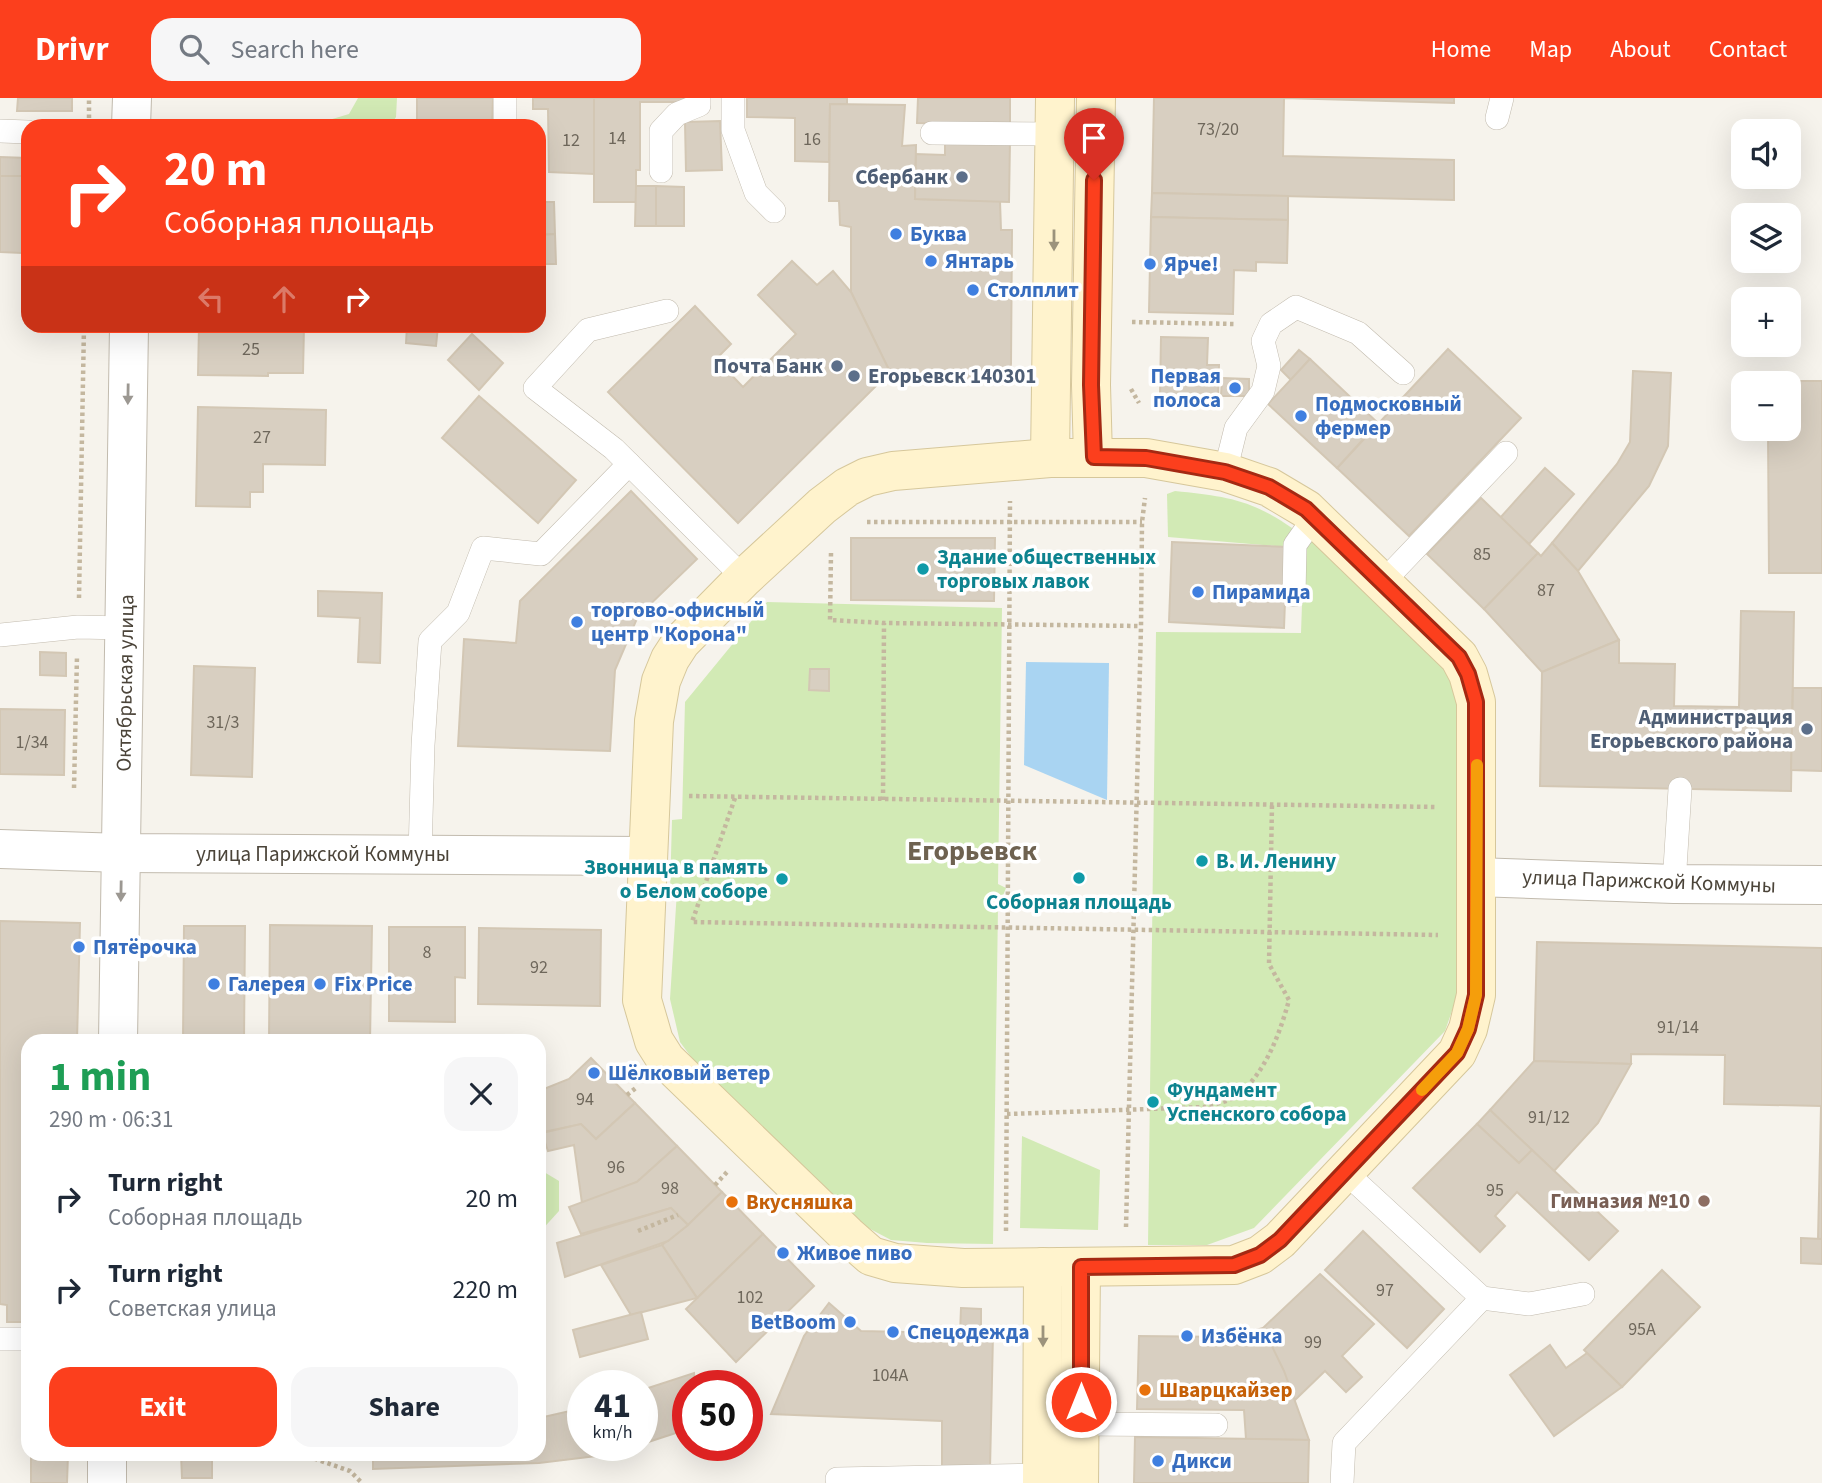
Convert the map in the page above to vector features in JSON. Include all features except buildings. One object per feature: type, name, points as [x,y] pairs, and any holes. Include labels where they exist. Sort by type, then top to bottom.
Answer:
[{"type":"main road","points":[[1094,457],[1091,385],[1096,98]]},
{"type":"main road","points":[[1050,458],[1055,116]]},
{"type":"main road","points":[[1094,457],[1146,458],[1225,472],[1269,487],[1306,509],[1459,657],[1468,674],[1476,702],[1478,936],[1476,995],[1468,1029],[1457,1053],[1280,1240],[1260,1255],[1234,1265],[963,1268],[895,1263],[871,1256],[847,1236],[666,1060],[654,1041],[642,1000],[646,856],[654,721],[661,681],[681,642],[744,578],[822,506],[847,487],[867,477],[893,471],[1094,457]]},
{"type":"main road","points":[[1079,1483],[1081,1267]]},
{"type":"main road","points":[[1042,1479],[1043,1268]]},
{"type":"street","points":[[131,119],[132,98]]},
{"type":"street","name":"Октябрьская улица","points":[[118,1034],[129,333]]},
{"type":"street","name":"улица Парижской Коммуны","points":[[0,849],[122,853],[646,856]]},
{"type":"street","name":"улица Парижской Коммуны","points":[[1476,877],[1674,884],[1822,885]]},
{"type":"street","points":[[107,1461],[107,1483]]},
{"type":"lane","points":[[505,98],[505,119]]},
{"type":"lane","points":[[661,171],[660,131],[677,114],[699,105],[699,98]]},
{"type":"lane","points":[[733,98],[733,130],[756,193],[774,211]]},
{"type":"lane","points":[[932,133],[1055,116]]},
{"type":"lane","points":[[0,131],[21,132]]},
{"type":"lane","points":[[1225,472],[1236,428],[1263,391],[1269,366],[1264,341],[1271,324],[1296,307],[1358,333],[1403,373]]},
{"type":"lane","points":[[667,311],[589,330],[535,388],[614,449],[744,578]]},
{"type":"lane","points":[[1382,583],[1506,453]]},
{"type":"lane","points":[[420,855],[423,745],[430,642],[458,613],[483,548],[541,554],[629,464]]},
{"type":"lane","points":[[1294,595],[1295,545],[1314,518]]},
{"type":"lane","points":[[0,635],[78,627],[125,628]]},
{"type":"lane","points":[[1674,884],[1680,789]]},
{"type":"lane","points":[[1345,1172],[1482,1298],[1529,1304],[1583,1294]]},
{"type":"lane","points":[[1342,1483],[1344,1443],[1482,1298]]},
{"type":"lane","points":[[0,1339],[21,1339]]},
{"type":"lane","points":[[1081,1424],[1216,1425]]},
{"type":"lane","points":[[837,1479],[1042,1479]]},
{"type":"path","points":[[89,98],[89,119]]},
{"type":"path","points":[[1132,322],[1271,324]]},
{"type":"path","points":[[74,788],[84,333]]},
{"type":"path","points":[[1130,388],[1139,403]]},
{"type":"path","points":[[1006,1232],[1010,490]]},
{"type":"path","points":[[1126,1232],[1142,626],[1142,522],[1145,494]]},
{"type":"path","points":[[860,522],[1142,522]]},
{"type":"path","points":[[831,552],[830,621],[1142,626]]},
{"type":"path","points":[[883,800],[884,623]]},
{"type":"path","points":[[684,796],[1477,807]]},
{"type":"path","points":[[735,798],[692,922],[1478,936]]},
{"type":"path","points":[[1007,1114],[1205,1107],[1235,1097],[1259,1071],[1280,1035],[1289,1000],[1269,964],[1272,804]]},
{"type":"path","points":[[627,1095],[642,1084]]},
{"type":"path","points":[[715,1185],[727,1172]]},
{"type":"path","points":[[638,1231],[678,1215]]},
{"type":"path","points":[[321,1461],[350,1471],[362,1483]]},
{"type":"green space","points":[[358,98],[397,98],[395,119],[332,119],[349,114]]},
{"type":"green space","points":[[1175,491],[1236,500],[1277,518],[1292,528],[1287,547],[1168,537],[1167,494]]},
{"type":"green space","points":[[1312,539],[1448,670],[1461,703],[1461,985],[1445,1031],[1254,1228],[1207,1245],[1148,1245],[1156,632],[1301,633],[1304,547]]},
{"type":"green space","points":[[767,602],[1002,608],[998,884],[1006,888],[998,908],[993,1244],[891,1240],[857,1222],[697,1065],[680,1042],[670,999],[677,891],[670,891],[672,820],[682,819],[685,702]]},
{"type":"green space","points":[[1022,1136],[1100,1170],[1098,1230],[1020,1228]]},
{"type":"green space","points":[[546,1173],[559,1181],[559,1211],[546,1225]]},
{"type":"water","points":[[1026,662],[1109,663],[1107,800],[1024,765]]},
{"type":"slow traffic","points":[[1422,1090],[1457,1053],[1468,1029],[1476,995],[1477,765]]},
{"type":"place","name":"Сбербанк","points":[[962,177]]},
{"type":"place","name":"Буква","points":[[896,234]]},
{"type":"place","name":"Янтарь","points":[[931,261]]},
{"type":"place","name":"Ярче!","points":[[1150,264]]},
{"type":"place","name":"Столплит","points":[[973,290]]},
{"type":"place","name":"Почта Банк","points":[[837,366]]},
{"type":"place","name":"Егорьевск 140301","points":[[854,376]]},
{"type":"place","name":"Первая полоса","points":[[1235,388]]},
{"type":"place","name":"Подмосковный фермер","points":[[1301,416]]},
{"type":"place","name":"Здание общественных торговых лавок","points":[[923,569]]},
{"type":"place","name":"Пирамида","points":[[1198,592]]},
{"type":"place","name":"торгово-офисный центр \"Корона\"","points":[[577,622]]},
{"type":"place","name":"Администрация Егорьевского района","points":[[1807,729]]},
{"type":"place","name":"В. И. Ленину","points":[[1202,861]]},
{"type":"place","name":"Соборная площадь","points":[[1079,878]]},
{"type":"place","name":"Звонница в память о Белом соборе","points":[[782,879]]},
{"type":"place","name":"Пятёрочка","points":[[79,947]]},
{"type":"place","name":"Галерея","points":[[214,984]]},
{"type":"place","name":"Fix Price","points":[[320,984]]},
{"type":"place","name":"Шёлковый ветер","points":[[594,1073]]},
{"type":"place","name":"Фундамент Успенского собора","points":[[1153,1102]]},
{"type":"place","name":"Гимназия №10","points":[[1704,1201]]},
{"type":"place","name":"Вкусняшка","points":[[732,1202]]},
{"type":"place","name":"Живое пиво","points":[[783,1253]]},
{"type":"place","name":"BetBoom","points":[[850,1322]]},
{"type":"place","name":"Спецодежда","points":[[893,1332]]},
{"type":"place","name":"Избёнка","points":[[1187,1336]]},
{"type":"place","name":"Шварцкайзер","points":[[1145,1390]]},
{"type":"place","name":"Дикси","points":[[1158,1461]]},
{"type":"district","name":"Егорьевск","points":[[972,850]]},
{"type":"route","points":[[1081,1402],[1081,1267],[1234,1265],[1260,1255],[1280,1240],[1457,1053],[1468,1029],[1476,995],[1478,936],[1476,702],[1468,674],[1459,657],[1306,509],[1269,487],[1225,472],[1146,458],[1094,457],[1091,385],[1094,180]]}]
